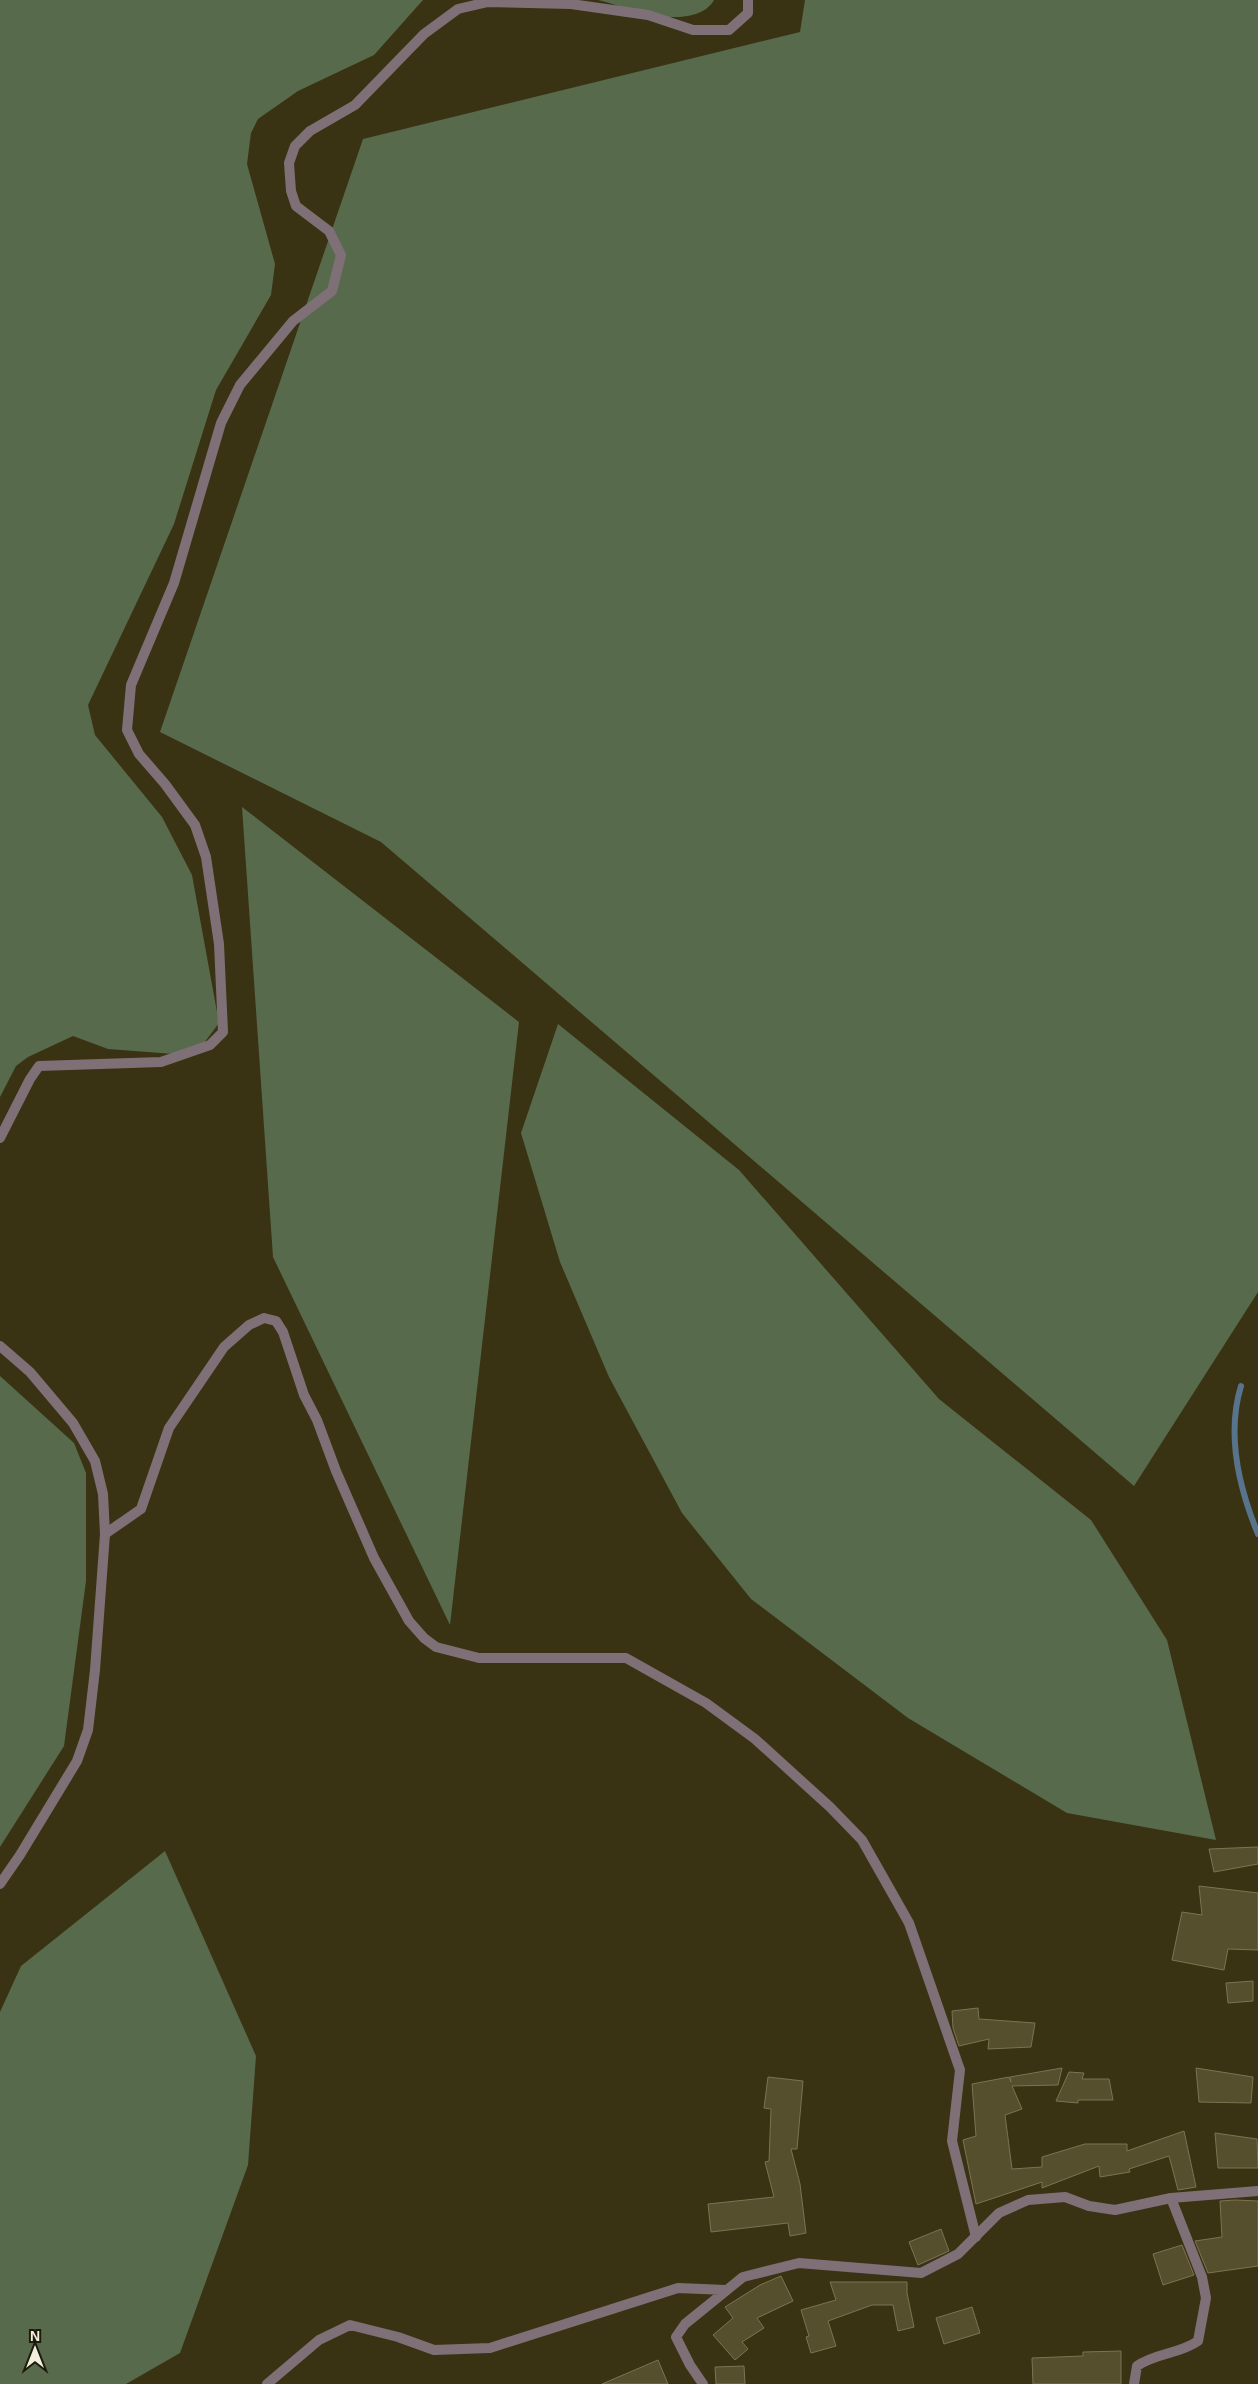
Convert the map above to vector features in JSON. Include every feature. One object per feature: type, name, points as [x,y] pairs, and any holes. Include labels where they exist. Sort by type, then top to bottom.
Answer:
[{"type":"street","points":[[0,1138],[30,1079],[39,1066],[161,1062],[210,1045],[223,1032],[220,944],[206,857],[195,825],[165,784],[139,754],[127,730],[131,685],[174,583],[221,423],[240,385],[293,321],[332,291],[342,256],[328,231],[296,206],[291,191],[289,163],[295,146],[310,131],[355,105],[424,34],[458,9],[488,2],[571,4],[648,15],[693,30],[729,30],[748,13],[748,0]]},
{"type":"street","points":[[105,1534],[141,1510],[169,1428],[224,1347],[249,1325],[264,1318],[276,1321],[283,1332],[304,1395],[317,1420],[374,1558],[409,1620],[424,1638],[436,1647],[479,1658],[626,1658],[706,1703],[755,1739],[830,1807],[862,1840],[909,1923],[960,2070],[952,2142],[976,2236]]},
{"type":"street","points":[[0,1346],[30,1372],[73,1423],[96,1461],[103,1494],[105,1534],[96,1670],[88,1730],[77,1761],[20,1856],[0,1884]]},
{"type":"street","points":[[704,2384],[690,2365],[676,2337],[685,2324],[743,2277],[799,2263],[921,2273],[958,2254],[999,2212],[1028,2200],[1065,2197],[1089,2206],[1115,2210],[1171,2198],[1258,2191]]},
{"type":"street","points":[[1134,2384],[1137,2366],[1144,2361],[1188,2348],[1198,2341],[1206,2298],[1202,2277],[1171,2198]]},
{"type":"street","points":[[267,2384],[319,2340],[350,2325],[398,2337],[434,2350],[490,2348],[678,2288],[726,2290]]},
{"type":"green space","points":[[0,0],[423,0],[374,55],[298,91],[258,119],[251,133],[247,164],[275,264],[271,295],[216,390],[174,524],[88,705],[95,735],[162,817],[192,875],[219,1023],[201,1047],[187,1055],[108,1049],[73,1036],[28,1057],[16,1066],[0,1097]]},
{"type":"green space","points":[[598,0],[714,0],[709,7],[701,12],[674,17],[641,14]]},
{"type":"green space","points":[[805,0],[1258,0],[1258,1292],[1134,1486],[381,842],[160,732],[363,139],[800,32]]},
{"type":"green space","points":[[242,807],[519,1022],[450,1625],[273,1257]]},
{"type":"green space","points":[[558,1024],[739,1170],[939,1399],[1091,1520],[1167,1640],[1216,1840],[1067,1813],[908,1718],[751,1599],[682,1513],[609,1377],[560,1262],[521,1133]]},
{"type":"green space","points":[[0,1376],[74,1443],[86,1473],[86,1581],[64,1746],[0,1847]]},
{"type":"green space","points":[[165,1851],[256,2056],[248,2165],[180,2353],[126,2384],[0,2384],[0,2012],[21,1966]]},
{"type":"building","points":[[1258,1847],[1258,1864],[1214,1872],[1209,1849]]},
{"type":"building","points":[[1199,1886],[1258,1893],[1258,1950],[1228,1949],[1224,1970],[1172,1960],[1182,1912],[1202,1915]]},
{"type":"building","points":[[1253,1981],[1253,2001],[1228,2003],[1226,1983]]},
{"type":"building","points":[[978,2008],[979,2019],[1035,2023],[1031,2047],[988,2049],[989,2039],[959,2046],[953,2028],[952,2011]]},
{"type":"building","points":[[1062,2068],[1058,2085],[1012,2086],[1022,2109],[1005,2115],[1012,2169],[1042,2167],[1042,2157],[1085,2144],[1127,2144],[1127,2151],[1184,2131],[1196,2187],[1178,2190],[1169,2156],[1129,2169],[1130,2172],[1100,2177],[1099,2166],[1042,2188],[1042,2182],[976,2204],[963,2140],[976,2136],[972,2084],[1009,2077],[1011,2082],[1010,2077]]},
{"type":"building","points":[[1196,2068],[1253,2077],[1251,2103],[1199,2102]]},
{"type":"building","points":[[1069,2072],[1084,2073],[1082,2079],[1109,2079],[1113,2100],[1078,2100],[1078,2103],[1056,2101]]},
{"type":"building","points":[[768,2077],[803,2081],[797,2149],[791,2149],[800,2184],[806,2233],[790,2236],[788,2223],[711,2232],[708,2204],[774,2197],[765,2162],[769,2161],[771,2109],[764,2108]]},
{"type":"building","points":[[1215,2133],[1257,2139],[1258,2168],[1218,2168]]},
{"type":"building","points":[[1220,2201],[1258,2201],[1258,2266],[1208,2273],[1195,2241],[1222,2237]]},
{"type":"building","points":[[941,2229],[949,2251],[918,2265],[909,2242]]},
{"type":"building","points":[[1182,2245],[1194,2275],[1163,2285],[1153,2254]]},
{"type":"building","points":[[781,2276],[793,2301],[757,2318],[764,2328],[742,2342],[748,2349],[735,2360],[713,2335],[733,2318],[725,2307],[760,2285]]},
{"type":"building","points":[[830,2282],[907,2282],[907,2293],[914,2327],[898,2331],[893,2305],[872,2305],[828,2321],[836,2346],[811,2353],[806,2337],[809,2336],[801,2310],[836,2300]]},
{"type":"building","points":[[972,2307],[980,2333],[944,2344],[936,2318]]},
{"type":"building","points":[[1121,2351],[1121,2384],[1033,2384],[1032,2358],[1083,2356],[1083,2352]]},
{"type":"building","points":[[658,2360],[668,2384],[602,2384]]},
{"type":"building","points":[[744,2366],[745,2384],[716,2384],[715,2367]]},
{"type":"waterway","points":[[1241,1386],[1235,1423],[1237,1461],[1245,1498],[1258,1534]]}]
